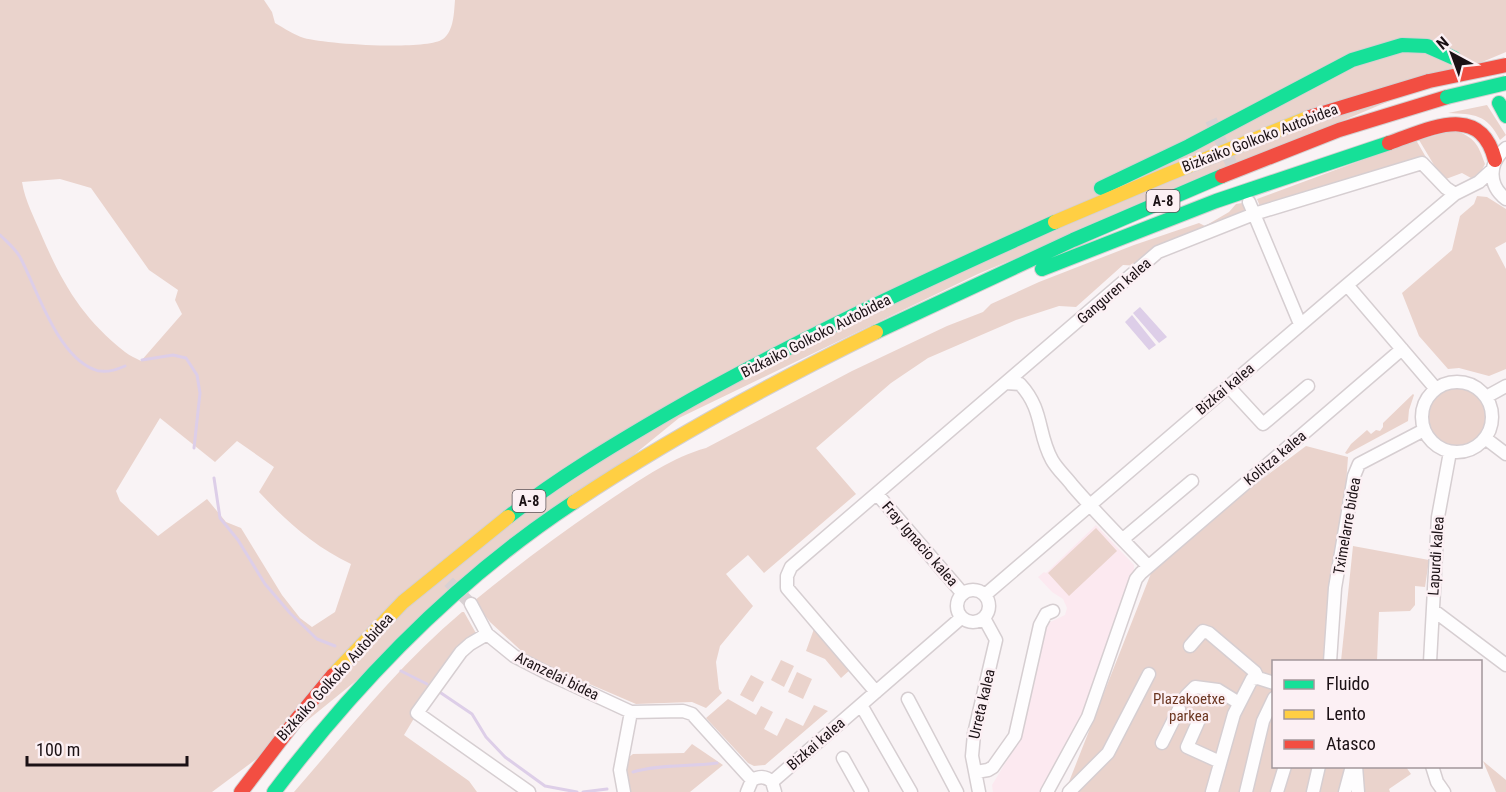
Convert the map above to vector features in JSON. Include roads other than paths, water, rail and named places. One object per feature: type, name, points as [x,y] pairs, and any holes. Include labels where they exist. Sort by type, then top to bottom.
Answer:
[{"type":"highway","points":[[888,299],[984,244],[1189,146],[1352,60],[1402,45],[1426,46],[1454,58]]},
{"type":"highway","name":"Bizkaiko Golkoko Autobidea","points":[[241,792],[278,740],[345,661],[399,606],[498,523],[572,470],[660,417],[729,379],[888,299],[1055,222],[1187,166],[1326,111],[1430,81],[1506,65]]},
{"type":"highway","name":"Bizkaiko Golkoko Autobidea","points":[[274,792],[299,758],[367,678],[419,627],[516,544],[587,493],[662,447],[730,408],[887,327],[1059,246],[1197,186],[1351,126],[1447,97],[1506,83]]},
{"type":"highway","points":[[1499,103],[1506,116]]},
{"type":"highway","points":[[887,327],[967,302],[1055,263],[1216,201],[1451,123],[1465,124],[1484,134],[1490,143],[1494,165]]},
{"type":"street","name":"Bizkai kalea","points":[[985,595],[1455,194],[1486,177],[1506,148]]},
{"type":"street","name":"Ganguren kalea","points":[[876,692],[788,588],[787,576],[791,567],[1158,252],[1251,208],[1422,163],[1455,194]]},
{"type":"street","points":[[1494,165],[1494,185],[1506,199]]},
{"type":"street","name":"Bizkai kalea","points":[[1468,188],[1485,186],[1497,190]]},
{"type":"street","points":[[1251,208],[1300,324]]},
{"type":"street","points":[[1347,285],[1436,389]]},
{"type":"street","name":"Kolitza kalea","points":[[1047,792],[1088,717],[1136,579],[1148,566],[1402,349]]},
{"type":"street","points":[[1457,382],[1478,389],[1486,397],[1491,407],[1490,431],[1473,449],[1462,453],[1450,452],[1438,448],[1429,440],[1421,419],[1428,397],[1436,389],[1457,382]]},
{"type":"street","points":[[1006,383],[1020,384],[1030,395],[1052,461],[1148,566]]},
{"type":"street","points":[[1228,386],[1263,424],[1308,386]]},
{"type":"street","points":[[1486,397],[1506,386]]},
{"type":"street","name":"Tximelarre bidea","points":[[1330,660],[1335,588],[1354,476],[1359,464],[1424,430]]},
{"type":"street","points":[[1485,438],[1506,454]]},
{"type":"street","name":"Lapurdi kalea","points":[[1430,660],[1438,517],[1450,452]]},
{"type":"street","points":[[1123,539],[1192,481]]},
{"type":"street","name":"Fray Ignacio kalea","points":[[877,494],[963,594]]},
{"type":"street","points":[[977,590],[985,595],[989,609],[984,618],[975,622],[961,618],[957,608],[959,598],[963,594],[977,590]]},
{"type":"street","name":"Aranzelai bidea","points":[[471,604],[487,634],[514,656],[550,675],[631,712],[683,711],[692,714],[749,786]]},
{"type":"street","points":[[1433,610],[1506,665]]},
{"type":"street","points":[[976,772],[988,770],[993,766],[1015,735],[1042,619],[1053,611]]},
{"type":"street","name":"Bizkai kalea","points":[[749,786],[765,777],[774,787],[861,705],[961,618]]},
{"type":"street","name":"Urreta kalea","points":[[976,790],[976,772],[972,756],[974,734],[996,640],[984,618]]},
{"type":"street","points":[[1190,646],[1203,631],[1209,633],[1255,672],[1258,678]]},
{"type":"street","points":[[487,634],[461,652],[417,713],[529,792]]},
{"type":"street","points":[[1069,792],[1108,753],[1149,674]]},
{"type":"street","points":[[1212,792],[1234,714],[1252,679],[1272,682]]},
{"type":"street","points":[[1186,696],[1195,687],[1218,690],[1239,703]]},
{"type":"street","points":[[908,699],[957,792]]},
{"type":"street","points":[[1246,792],[1263,721],[1272,702]]},
{"type":"street","points":[[861,705],[911,792]]},
{"type":"street","points":[[1162,743],[1179,709]]},
{"type":"street","points":[[624,792],[620,770],[631,712]]},
{"type":"street","points":[[1199,720],[1187,747],[1220,762]]},
{"type":"street","name":"Bizkai kalea","points":[[843,758],[862,792]]},
{"type":"street","points":[[1277,792],[1284,768]]},
{"type":"street","points":[[1313,792],[1319,768]]},
{"type":"street","points":[[1346,792],[1353,768]]},
{"type":"street","points":[[1354,768],[1358,792]]},
{"type":"street","points":[[1433,768],[1437,782],[1444,792]]},
{"type":"waterway","points":[[0,235],[19,256],[50,321],[69,350],[93,369],[109,371],[125,366]]},
{"type":"waterway","points":[[142,360],[173,355],[186,358],[197,375],[200,393],[194,448]]},
{"type":"waterway","points":[[214,478],[220,518],[238,540],[265,584],[317,639],[335,646]]},
{"type":"waterway","points":[[401,671],[427,684]]},
{"type":"waterway","points":[[441,693],[472,714],[486,737],[505,757],[545,786],[577,792]]},
{"type":"waterway","points":[[633,772],[717,763]]},
{"type":"waterway","points":[[583,792],[607,789]]},
{"type":"tunnel","points":[[1211,120],[1237,176]]},
{"type":"tunnel","points":[[436,569],[471,604]]},
{"type":"park label","name":"Plazakoetxe parkea","points":[[1189,708]]}]
